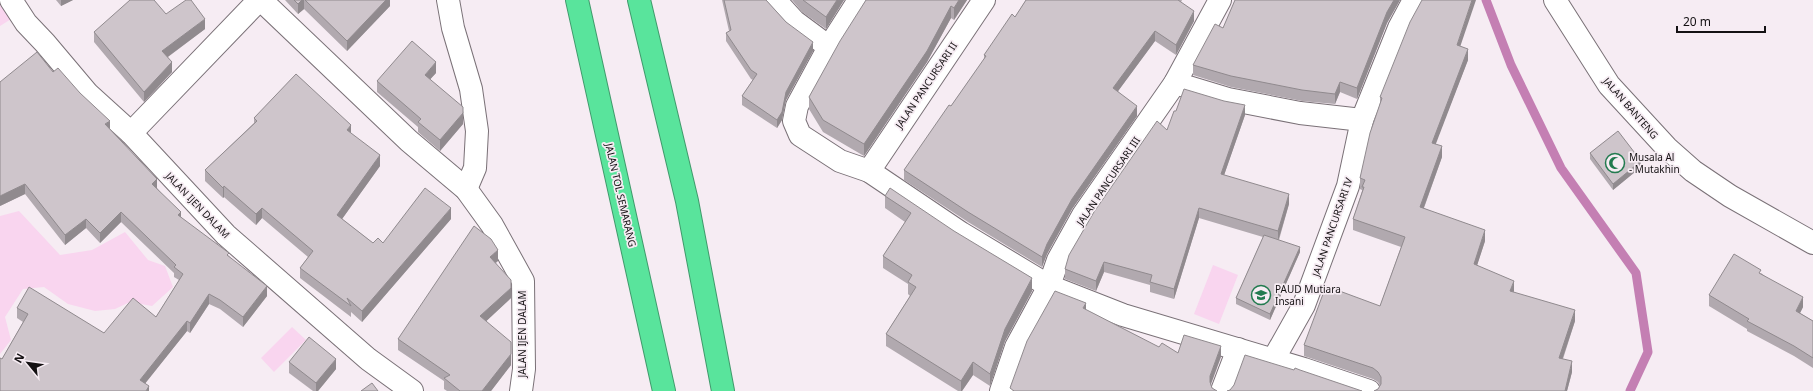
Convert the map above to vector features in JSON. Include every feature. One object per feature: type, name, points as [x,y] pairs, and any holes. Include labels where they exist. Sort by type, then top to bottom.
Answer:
[{"type":"highway","name":"JALAN TOL SEMARANG","points":[[577,0],[664,391]]},
{"type":"highway","points":[[639,0],[687,201],[723,391]]},
{"type":"street","points":[[11,0],[26,23],[88,94],[131,133]]},
{"type":"street","name":"JALAN IJEN DALAM","points":[[412,391],[368,359],[226,235],[131,133],[260,0],[409,141],[466,189],[492,225],[523,282],[524,368],[521,391]]},
{"type":"street","points":[[448,0],[453,28],[471,88],[477,131],[475,168],[466,189]]},
{"type":"street","points":[[775,0],[794,21],[829,47]]},
{"type":"street","points":[[859,0],[829,47],[797,106],[794,121],[800,135],[840,161],[869,171],[962,233],[1049,286],[1123,315],[1238,349],[1369,391]]},
{"type":"street","name":"JALAN PANCURSARI II","points":[[869,171],[984,0]]},
{"type":"street","name":"JALAN PANCURSARI III","points":[[1001,391],[1016,347],[1049,286],[1058,260],[1083,215],[1175,83],[1220,0]]},
{"type":"street","name":"JALAN PANCURSARI IV","points":[[1273,360],[1304,305],[1348,186],[1362,120],[1399,28],[1414,0]]},
{"type":"street","name":"JALAN BANTENG","points":[[1555,0],[1609,85],[1667,148],[1693,171],[1730,196],[1813,244]]},
{"type":"street","points":[[1175,83],[1228,99],[1293,112],[1362,120]]},
{"type":"street","points":[[1222,391],[1238,349]]},
{"type":"shaded area","points":[[0,0],[6,0],[16,16],[0,26]]},
{"type":"shaded area","points":[[19,211],[60,255],[92,250],[125,232],[148,260],[165,266],[173,287],[152,306],[130,302],[115,309],[95,311],[68,304],[44,287],[23,289],[5,317],[11,340],[0,354],[0,216]]},
{"type":"shaded area","points":[[1213,265],[1238,275],[1219,324],[1194,314]]},
{"type":"shaded area","points":[[292,327],[306,340],[274,372],[261,358]]},
{"type":"building","points":[[130,0],[154,0],[166,14],[186,0],[191,0],[205,19],[162,51],[172,62],[144,92],[94,32]]},
{"type":"building","points":[[294,0],[302,0],[298,4]]},
{"type":"building","points":[[305,0],[386,0],[347,41]]},
{"type":"building","points":[[724,0],[766,0],[786,22],[813,42],[786,92],[782,112],[777,120],[742,96],[757,74],[751,70],[726,33],[731,30]]},
{"type":"building","points":[[803,0],[837,0],[826,17]]},
{"type":"building","points":[[866,0],[959,0],[954,8],[951,6],[927,51],[864,144],[823,120],[809,97],[840,41]]},
{"type":"building","points":[[1026,0],[1178,0],[1194,11],[1176,45],[1155,31],[1113,88],[1137,106],[1072,199],[1047,244],[1042,257],[968,212],[904,170],[949,105],[951,106],[986,56],[984,55],[1012,14],[1015,17]]},
{"type":"building","points":[[1235,0],[1394,0],[1387,12],[1357,88],[1340,82],[1335,94],[1302,90],[1231,76],[1193,65],[1215,24],[1223,28]]},
{"type":"building","points":[[1422,0],[1472,0],[1457,45],[1468,49],[1432,143],[1442,146],[1420,207],[1485,230],[1474,264],[1514,281],[1510,291],[1575,310],[1559,358],[1572,361],[1565,391],[1374,391],[1378,389],[1381,384],[1381,377],[1373,368],[1304,345],[1326,286],[1380,306],[1405,237],[1353,219],[1364,187],[1362,187],[1365,180],[1360,178],[1370,133],[1382,98],[1380,97],[1410,22]]},
{"type":"building","points":[[412,41],[436,62],[425,75],[463,107],[463,113],[440,140],[418,122],[421,119],[377,81]]},
{"type":"building","points":[[37,52],[53,72],[58,68],[80,93],[110,121],[105,124],[157,179],[152,184],[181,212],[178,215],[229,253],[227,255],[267,286],[243,317],[209,294],[190,323],[187,321],[140,380],[149,386],[146,391],[0,391],[0,358],[2,359],[28,314],[17,308],[29,287],[104,333],[133,298],[156,317],[183,274],[174,267],[176,265],[121,212],[100,233],[86,219],[65,235],[25,184],[0,196],[0,82]]},
{"type":"building","points":[[296,74],[351,125],[347,130],[380,155],[337,215],[373,243],[378,238],[383,243],[425,188],[451,208],[362,311],[347,298],[351,306],[300,268],[313,251],[262,208],[256,214],[224,186],[223,188],[205,170],[257,121],[254,118]]},
{"type":"building","points":[[1184,89],[1224,101],[1245,105],[1221,174],[1289,194],[1278,231],[1199,208],[1174,289],[1150,282],[1152,275],[1104,262],[1096,281],[1065,269],[1069,255],[1094,212],[1157,121],[1167,130]]},
{"type":"building","name":"Musala Al - Mutakhin","points":[[1618,131],[1641,161],[1613,184],[1590,153]]},
{"type":"building","points":[[890,188],[954,231],[1032,278],[1005,329],[990,374],[973,362],[961,381],[886,334],[916,287],[908,282],[912,275],[883,256],[911,213],[885,196]]},
{"type":"building","points":[[474,226],[491,239],[498,250],[490,257],[511,280],[511,288],[480,316],[511,342],[511,354],[482,391],[460,391],[444,378],[450,375],[398,339]]},
{"type":"building","points":[[1264,235],[1300,247],[1270,314],[1236,298]]},
{"type":"building","points":[[1734,254],[1761,270],[1759,273],[1803,297],[1796,311],[1813,321],[1813,358],[1747,321],[1749,319],[1709,295]]},
{"type":"building","points":[[1055,291],[1086,303],[1083,308],[1159,347],[1162,343],[1178,353],[1184,335],[1221,346],[1210,376],[1212,388],[1217,391],[1014,391],[1010,388],[1027,341]]},
{"type":"building","points":[[309,337],[336,359],[316,383],[289,362]]},
{"type":"building","points":[[1245,355],[1294,370],[1295,368],[1362,391],[1227,391],[1234,385]]},
{"type":"building","points":[[372,383],[378,391],[361,391]]},
{"type":"waterway","points":[[1486,0],[1511,65],[1561,168],[1636,273],[1648,352],[1630,391]]},
{"type":"place","name":"Musala Al - Mutakhin","points":[[1615,163]]},
{"type":"place","name":"PAUD Mutiara Insani","points":[[1261,295]]}]
